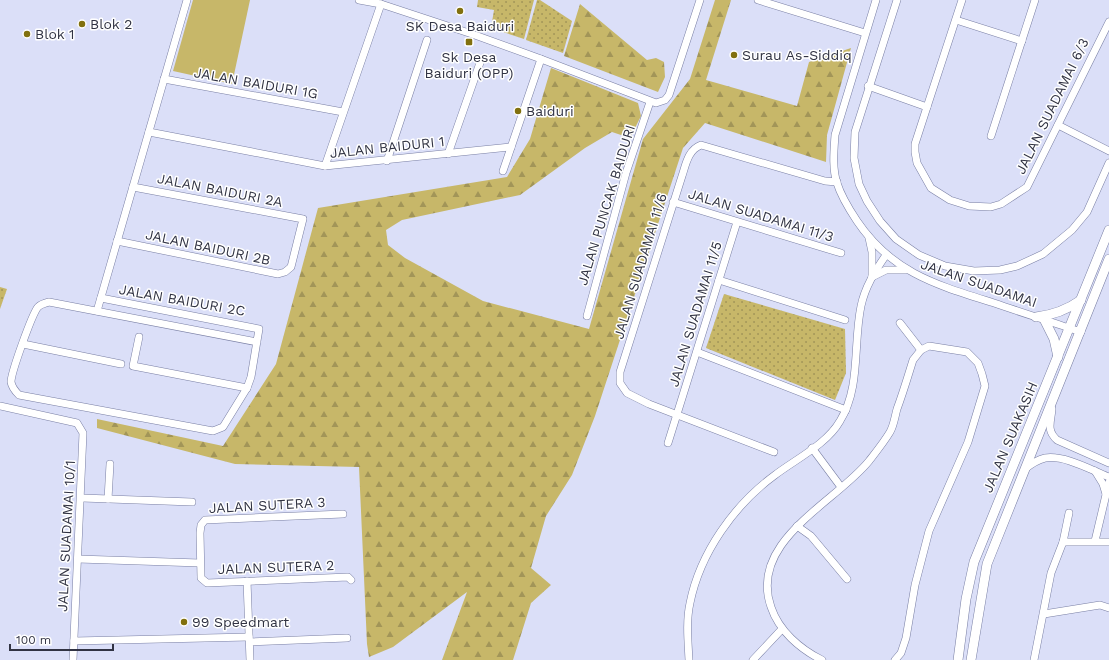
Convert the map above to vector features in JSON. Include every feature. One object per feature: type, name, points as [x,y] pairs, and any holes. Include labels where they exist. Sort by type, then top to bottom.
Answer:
[{"type":"main road","name":"JALAN SUAKASIH","points":[[958,660],[966,599],[974,562],[1082,300],[1109,230]]},
{"type":"main road","name":"JALAN SUAKASIH","points":[[971,660],[987,564],[1109,259]]},
{"type":"main road","points":[[1058,357],[1054,339],[1040,318],[1064,311],[1082,300]]},
{"type":"street","points":[[97,310],[187,0]]},
{"type":"street","points":[[360,0],[381,4],[541,59],[650,102],[660,103],[669,95],[700,0]]},
{"type":"street","points":[[758,0],[865,33]]},
{"type":"street","name":"JALAN SUADAMAI","points":[[876,0],[835,134],[834,158],[837,182],[849,208],[868,238],[886,255],[907,271],[940,285],[1081,332]]},
{"type":"street","points":[[897,0],[868,86],[855,132],[854,158],[859,184],[876,214],[896,239],[918,255],[945,266],[974,271],[1000,270],[1017,266],[1043,254],[1072,230],[1087,212],[1109,163]]},
{"type":"street","name":"JALAN SUADAMAI 6/3","points":[[962,0],[915,144],[916,163],[932,188],[950,200],[969,206],[991,207],[1001,204],[1027,187],[1109,22]]},
{"type":"street","points":[[990,136],[1035,0]]},
{"type":"street","points":[[325,166],[381,4]]},
{"type":"street","points":[[956,20],[1022,41]]},
{"type":"street","points":[[387,160],[427,40]]},
{"type":"street","points":[[503,171],[541,59]]},
{"type":"street","points":[[448,154],[481,60]]},
{"type":"street","name":"JALAN BAIDURI 1G","points":[[164,79],[343,112]]},
{"type":"street","points":[[868,86],[927,107]]},
{"type":"street","name":"JALAN PUNCAK BAIDURI","points":[[586,316],[626,173],[650,102]]},
{"type":"street","points":[[1058,125],[1109,150]]},
{"type":"street","name":"JALAN BAIDURI 1","points":[[149,132],[325,166],[511,147]]},
{"type":"street","name":"JALAN SUADAMAI 11/6","points":[[678,414],[627,393],[620,383],[620,372],[690,152],[694,147],[701,145],[825,181],[837,182]]},
{"type":"street","name":"JALAN BAIDURI 2A","points":[[133,187],[303,219]]},
{"type":"street","name":"JALAN SUADAMAI 11/3","points":[[673,202],[841,253]]},
{"type":"street","name":"JALAN BAIDURI 2B","points":[[117,241],[278,274],[285,272],[291,267],[303,219]]},
{"type":"street","name":"JALAN SUADAMAI 11/5","points":[[668,444],[737,222]]},
{"type":"street","points":[[868,238],[872,252],[872,277]]},
{"type":"street","points":[[689,660],[688,628],[690,603],[706,557],[730,519],[750,497],[773,477],[826,438],[840,422],[846,410],[852,392],[861,305],[872,277],[886,255]]},
{"type":"street","points":[[872,277],[886,270],[907,271]]},
{"type":"street","points":[[719,280],[845,320]]},
{"type":"street","name":"JALAN BAIDURI 2C","points":[[101,298],[259,329],[257,342]]},
{"type":"street","points":[[49,302],[97,310],[257,342],[251,377],[247,388],[224,427],[213,431],[19,395],[14,390],[11,382],[35,312],[40,305],[49,302]]},
{"type":"street","points":[[900,323],[921,350]]},
{"type":"street","points":[[139,337],[133,366],[247,388]]},
{"type":"street","points":[[23,344],[120,364]]},
{"type":"street","points":[[822,660],[808,653],[782,629],[773,613],[767,596],[768,575],[773,557],[797,526],[841,487],[856,477],[890,431],[913,360],[921,350],[929,346],[967,352],[978,363],[985,386],[968,442],[929,531],[915,586],[906,638],[901,653],[895,660]]},
{"type":"street","points":[[697,352],[846,410]]},
{"type":"street","points":[[1052,400],[1049,427],[1051,435],[1057,440],[1109,463]]},
{"type":"street","name":"JALAN SUADAMAI 10/1","points":[[0,406],[77,423],[83,433],[82,498],[73,660]]},
{"type":"street","points":[[678,414],[774,452]]},
{"type":"street","points":[[812,448],[841,487]]},
{"type":"street","points":[[1025,469],[1038,460],[1046,458],[1068,461],[1109,477]]},
{"type":"street","points":[[108,499],[110,464]]},
{"type":"street","points":[[1095,471],[1107,493]]},
{"type":"street","points":[[1095,541],[1109,482]]},
{"type":"street","points":[[82,498],[192,502]]},
{"type":"street","points":[[1034,660],[1051,573],[1062,542],[1069,513]]},
{"type":"street","name":"JALAN SUTERA 3","points":[[200,533],[201,525],[205,520],[343,514]]},
{"type":"street","points":[[797,526],[811,536],[847,579]]},
{"type":"street","name":"JALAN SUTERA 2","points":[[200,533],[201,578],[207,583],[348,577],[351,580]]},
{"type":"street","points":[[1062,542],[1109,542]]},
{"type":"street","points":[[78,559],[200,563]]},
{"type":"street","points":[[247,581],[252,640],[250,660]]},
{"type":"street","points":[[1044,614],[1100,605],[1109,608]]},
{"type":"street","points":[[753,660],[782,629]]},
{"type":"street","points":[[74,641],[347,638]]},
{"type":"green space","points":[[193,0],[250,0],[232,84],[173,71]]},
{"type":"green space","points":[[478,0],[534,0],[524,39],[491,28],[494,10],[477,7]]},
{"type":"green space","points":[[537,0],[540,0],[572,21],[563,53],[526,40]]},
{"type":"green space","points":[[715,0],[731,0],[706,80],[797,106],[809,62],[851,48],[827,135],[826,162],[705,123],[683,148],[595,416],[572,475],[546,516],[531,568],[551,585],[531,603],[513,660],[442,660],[467,592],[393,647],[369,657],[367,644],[359,467],[235,464],[97,428],[97,419],[223,446],[276,364],[318,208],[507,177],[530,139],[551,68],[638,103],[641,116],[630,138],[612,132],[585,148],[520,195],[402,220],[386,230],[388,245],[405,258],[483,301],[589,329],[643,139],[690,79]]},
{"type":"green space","points":[[580,4],[647,60],[656,58],[664,62],[665,77],[658,92],[564,56]]},
{"type":"green space","points":[[0,287],[7,289],[0,309]]},
{"type":"green space","points":[[724,294],[845,329],[846,373],[835,400],[706,348]]},
{"type":"place","name":"SK Desa Baiduri","points":[[460,11]]},
{"type":"place","name":"Blok 2","points":[[82,24]]},
{"type":"place","name":"Blok 1","points":[[27,34]]},
{"type":"place","name":"Sk Desa Baiduri (OPP)","points":[[469,42]]},
{"type":"place","name":"Surau As-Siddiq","points":[[734,55]]},
{"type":"place","name":"Baiduri","points":[[518,111]]},
{"type":"place","name":"99 Speedmart","points":[[184,622]]}]
